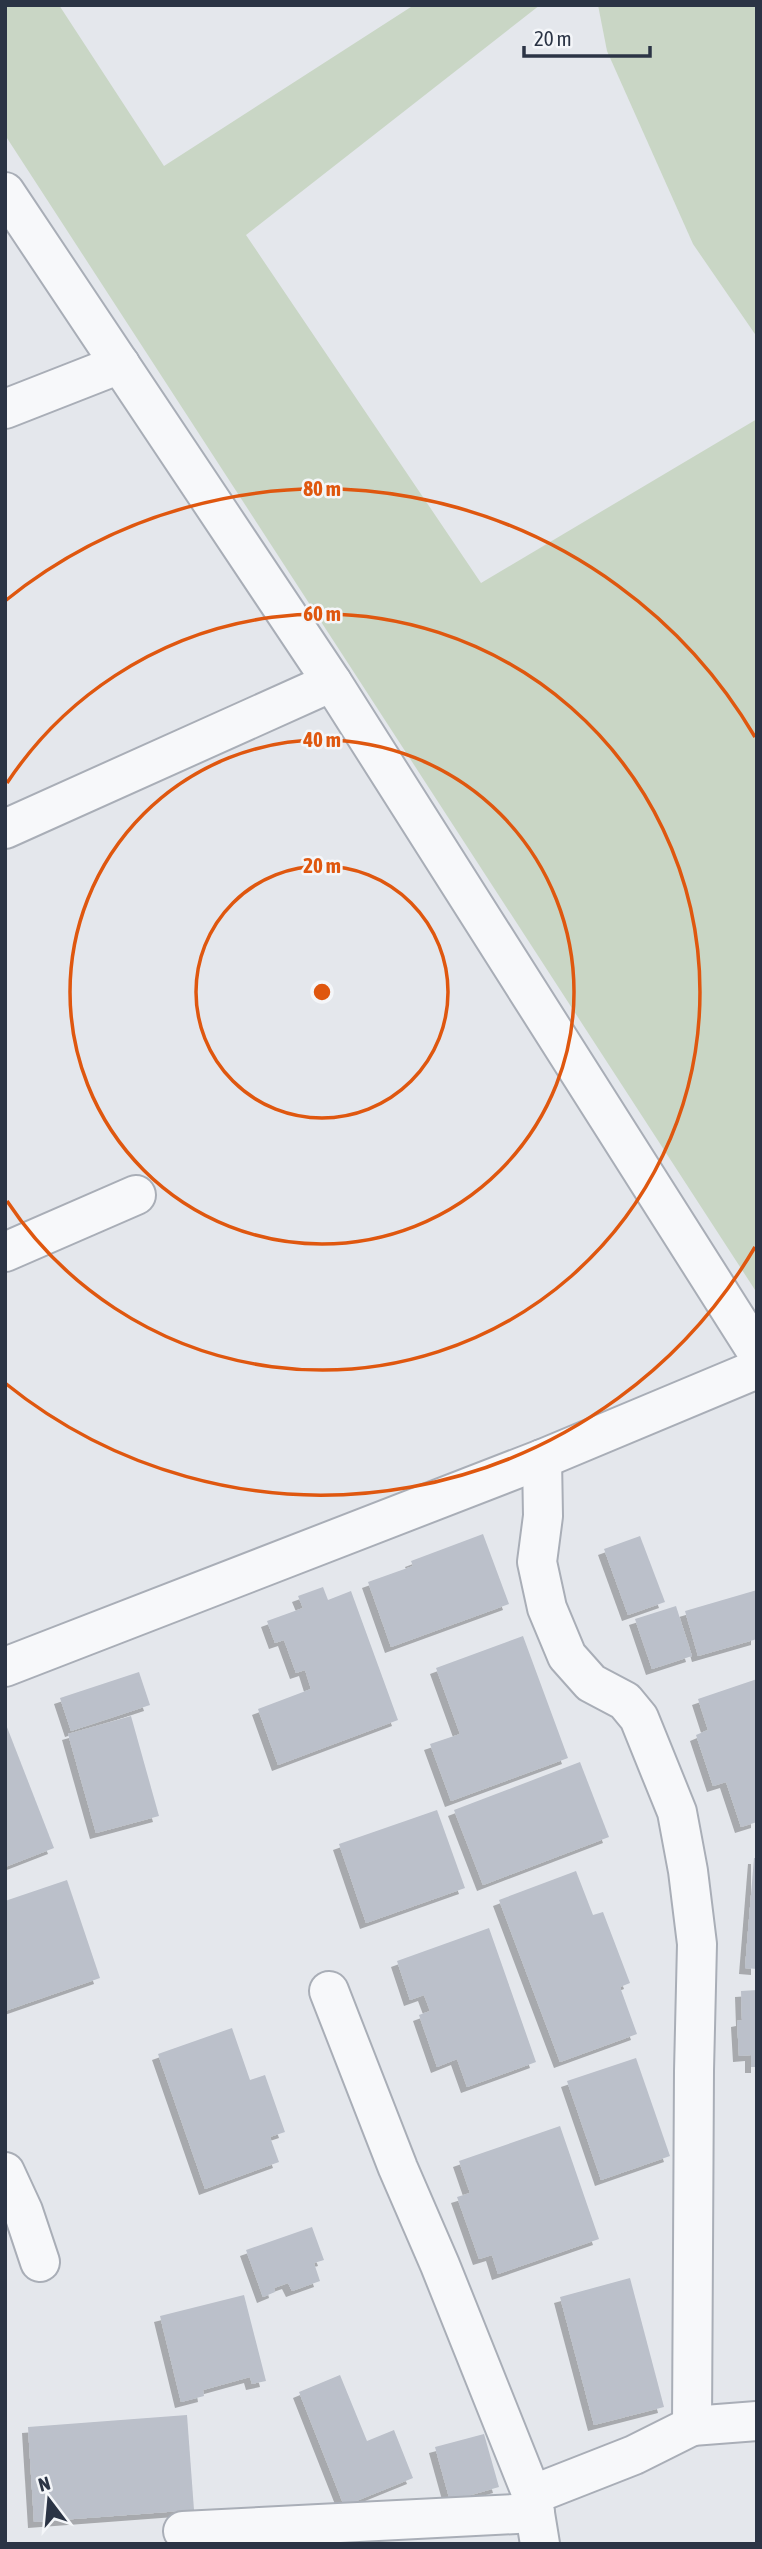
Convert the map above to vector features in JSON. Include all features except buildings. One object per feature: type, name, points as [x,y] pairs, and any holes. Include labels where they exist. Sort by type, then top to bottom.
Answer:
[{"type":"street","points":[[5,192],[332,682],[757,1352]]},
{"type":"street","points":[[5,409],[120,364]]},
{"type":"street","points":[[5,829],[332,682]]},
{"type":"street","points":[[5,1252],[136,1195]]},
{"type":"street","points":[[5,1667],[542,1459],[757,1369]]},
{"type":"street","points":[[542,1459],[543,1516],[537,1562],[547,1608],[568,1656],[591,1683],[625,1701],[639,1718],[677,1812],[688,1871],[697,1944],[692,2426]]},
{"type":"street","points":[[329,1991],[398,2168],[440,2265],[536,2517]]},
{"type":"street","points":[[5,2172],[23,2211],[40,2262]]},
{"type":"street","points":[[183,2531],[536,2517],[634,2455],[692,2426],[757,2421]]},
{"type":"green space","points":[[5,5],[59,5],[164,166],[414,5],[540,5],[246,235],[481,583],[757,419],[757,1293],[5,135]]},
{"type":"green space","points":[[598,5],[757,5],[757,337],[693,244],[607,51]]}]
